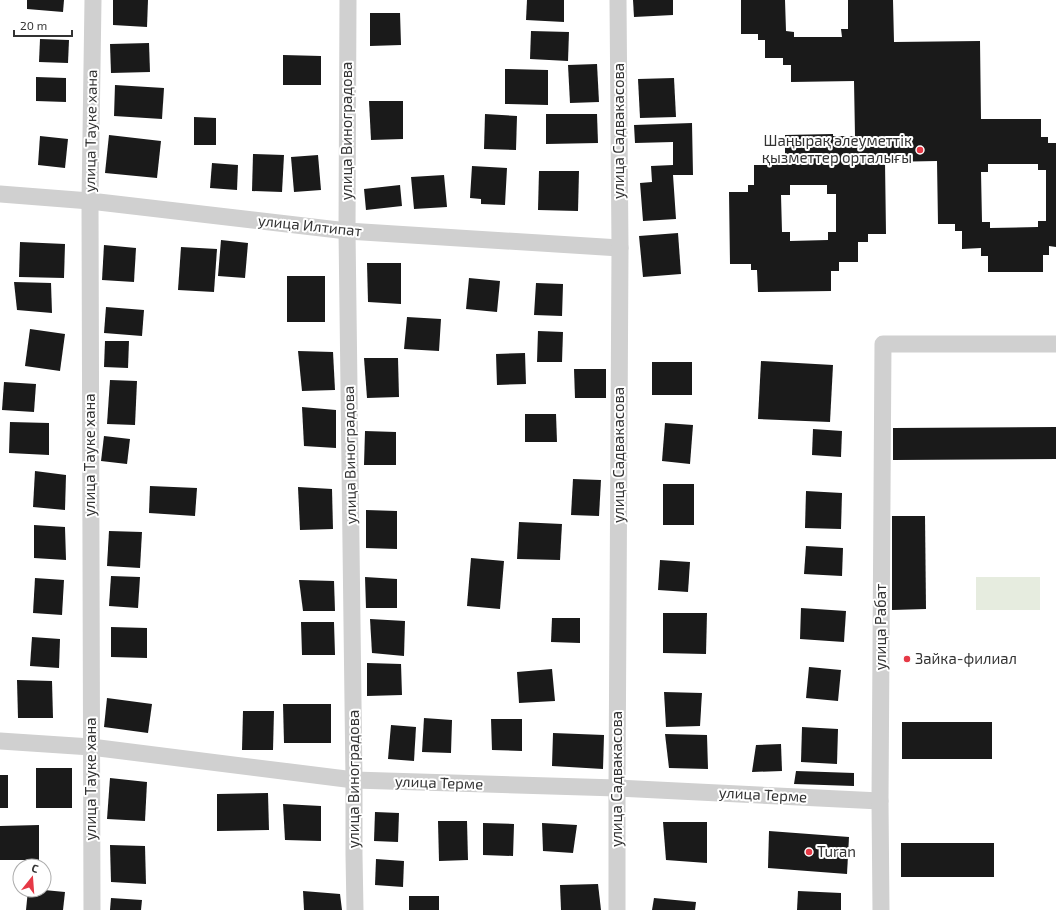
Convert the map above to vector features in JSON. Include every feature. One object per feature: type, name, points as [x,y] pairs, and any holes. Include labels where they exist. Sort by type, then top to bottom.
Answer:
[{"type":"street","name":"улица Тауке хана","points":[[92,910],[90,200],[93,0]]},
{"type":"street","name":"улица Виноградова","points":[[348,0],[347,231],[355,910]]},
{"type":"street","name":"улица Садвакасова","points":[[617,910],[620,248],[618,0]]},
{"type":"street","name":"улица Илтипат","points":[[0,194],[90,200],[347,231],[620,248]]},
{"type":"street","name":"улица Рабат","points":[[881,910],[880,801],[883,344],[1056,344]]},
{"type":"street","name":"улица Терме","points":[[0,741],[91,747],[354,780],[617,788],[880,801]]},
{"type":"shaded area","points":[[976,577],[1040,577],[1040,610],[976,610]]},
{"type":"building","points":[[27,0],[64,0],[63,12],[27,9]]},
{"type":"building","points":[[113,0],[148,0],[147,27],[113,25]]},
{"type":"building","points":[[527,0],[564,0],[564,22],[526,20]]},
{"type":"building","points":[[633,0],[673,0],[673,15],[634,17]]},
{"type":"building","name":"Шаңырақ әлеуметтік қызметтер орталығы","points":[[741,0],[785,0],[786,31],[794,32],[794,37],[842,37],[841,29],[848,29],[848,0],[893,0],[894,42],[980,41],[981,119],[1041,119],[1041,137],[1048,137],[1048,143],[1056,143],[1056,247],[1049,246],[1049,255],[1043,255],[1043,272],[988,272],[988,256],[981,256],[981,248],[962,249],[962,231],[955,231],[955,224],[938,224],[937,161],[885,162],[886,234],[868,234],[868,242],[858,242],[858,262],[839,262],[839,271],[831,271],[831,291],[758,292],[757,270],[751,270],[751,264],[730,264],[729,192],[748,192],[748,185],[754,185],[754,165],[776,165],[776,156],[785,156],[785,135],[833,134],[833,136],[855,136],[854,81],[791,82],[791,65],[783,65],[783,58],[765,58],[765,40],[758,40],[758,34],[741,34]],"holes":[[[988,164],[1038,164],[1038,170],[1046,170],[1046,221],[1038,221],[1038,227],[990,228],[990,222],[982,222],[981,172],[988,172]],[[790,185],[827,185],[827,194],[836,194],[836,232],[828,232],[828,240],[790,241],[790,232],[782,232],[781,195],[790,195]]]},
{"type":"building","points":[[370,13],[400,13],[401,45],[370,46]]},
{"type":"building","points":[[531,31],[569,32],[568,61],[530,59]]},
{"type":"building","points":[[40,39],[69,40],[68,63],[39,62]]},
{"type":"building","points":[[149,43],[150,72],[111,73],[110,44]]},
{"type":"building","points":[[283,55],[321,56],[321,85],[283,85]]},
{"type":"building","points":[[597,64],[599,102],[570,103],[568,65]]},
{"type":"building","points":[[505,69],[548,70],[548,105],[505,104]]},
{"type":"building","points":[[36,77],[66,78],[66,102],[36,101]]},
{"type":"building","points":[[674,78],[676,117],[640,118],[638,79]]},
{"type":"building","points":[[115,85],[164,88],[162,119],[114,116]]},
{"type":"building","points":[[369,101],[403,101],[403,139],[371,140]]},
{"type":"building","points":[[485,114],[517,116],[516,150],[484,149]]},
{"type":"building","points":[[546,114],[597,114],[598,143],[546,144]]},
{"type":"building","points":[[194,117],[216,118],[216,145],[194,145]]},
{"type":"building","points":[[692,123],[693,175],[673,175],[676,219],[643,221],[640,183],[652,182],[651,166],[673,165],[673,142],[635,143],[634,125]]},
{"type":"building","points":[[109,135],[161,141],[157,178],[105,173]]},
{"type":"building","points":[[40,136],[68,139],[65,168],[38,165]]},
{"type":"building","points":[[253,154],[284,155],[282,192],[252,191]]},
{"type":"building","points":[[318,155],[321,190],[294,192],[291,157]]},
{"type":"building","points":[[212,163],[238,165],[237,190],[210,188]]},
{"type":"building","points":[[472,166],[507,168],[505,205],[481,204],[481,199],[470,198]]},
{"type":"building","points":[[539,171],[579,171],[578,211],[538,210]]},
{"type":"building","points":[[444,175],[447,207],[414,209],[411,177]]},
{"type":"building","points":[[400,185],[402,206],[366,210],[364,189]]},
{"type":"building","points":[[678,233],[681,274],[643,277],[639,236]]},
{"type":"building","points":[[221,240],[248,243],[245,278],[218,276]]},
{"type":"building","points":[[20,242],[65,244],[64,278],[19,277]]},
{"type":"building","points":[[104,245],[136,248],[134,282],[102,280]]},
{"type":"building","points":[[181,247],[217,249],[214,292],[178,290]]},
{"type":"building","points":[[367,263],[401,263],[401,304],[368,302]]},
{"type":"building","points":[[287,276],[325,276],[325,322],[287,322]]},
{"type":"building","points":[[469,278],[500,281],[497,312],[466,309]]},
{"type":"building","points":[[14,282],[51,283],[52,313],[17,310]]},
{"type":"building","points":[[536,283],[563,284],[562,316],[534,315]]},
{"type":"building","points":[[106,307],[144,310],[142,336],[104,333]]},
{"type":"building","points":[[407,317],[441,319],[439,351],[404,349]]},
{"type":"building","points":[[30,329],[65,334],[60,371],[25,366]]},
{"type":"building","points":[[538,331],[563,332],[562,362],[537,362]]},
{"type":"building","points":[[105,341],[129,341],[128,368],[104,367]]},
{"type":"building","points":[[298,351],[333,352],[335,390],[302,391]]},
{"type":"building","points":[[525,353],[526,384],[497,385],[496,354]]},
{"type":"building","points":[[364,358],[398,358],[399,397],[367,398]]},
{"type":"building","points":[[761,361],[833,365],[830,422],[758,419]]},
{"type":"building","points":[[652,362],[692,362],[692,395],[652,395]]},
{"type":"building","points":[[574,369],[606,369],[606,398],[575,398]]},
{"type":"building","points":[[110,380],[137,381],[135,425],[107,424]]},
{"type":"building","points":[[4,382],[36,384],[34,412],[2,410]]},
{"type":"building","points":[[302,407],[336,410],[336,448],[304,446]]},
{"type":"building","points":[[525,414],[556,414],[557,442],[525,442]]},
{"type":"building","points":[[10,422],[49,423],[49,455],[9,453]]},
{"type":"building","points":[[665,423],[693,425],[690,464],[662,461]]},
{"type":"building","points":[[1056,427],[1056,459],[893,460],[893,428]]},
{"type":"building","points":[[813,429],[842,431],[841,457],[812,455]]},
{"type":"building","points":[[365,431],[396,432],[396,465],[364,465]]},
{"type":"building","points":[[104,436],[130,439],[127,464],[101,461]]},
{"type":"building","points":[[35,471],[66,475],[65,510],[33,507]]},
{"type":"building","points":[[573,479],[601,480],[599,516],[571,515]]},
{"type":"building","points":[[663,484],[694,484],[694,525],[663,525]]},
{"type":"building","points":[[150,486],[197,488],[195,516],[149,513]]},
{"type":"building","points":[[298,487],[332,489],[333,529],[300,530]]},
{"type":"building","points":[[806,491],[842,493],[841,529],[805,528]]},
{"type":"building","points":[[366,510],[397,511],[397,549],[366,548]]},
{"type":"building","points":[[892,516],[925,516],[926,609],[892,610]]},
{"type":"building","points":[[519,522],[562,524],[560,560],[517,559]]},
{"type":"building","points":[[34,525],[65,527],[66,560],[34,558]]},
{"type":"building","points":[[109,531],[142,532],[140,568],[107,566]]},
{"type":"building","points":[[806,546],[843,548],[842,576],[804,574]]},
{"type":"building","points":[[471,558],[504,561],[500,609],[467,606]]},
{"type":"building","points":[[660,560],[690,562],[688,592],[658,590]]},
{"type":"building","points":[[111,576],[140,577],[138,608],[109,606]]},
{"type":"building","points":[[365,577],[397,579],[397,608],[366,608]]},
{"type":"building","points":[[35,578],[64,580],[62,615],[33,613]]},
{"type":"building","points":[[299,580],[334,581],[335,611],[303,611]]},
{"type":"building","points":[[801,608],[846,611],[844,642],[800,639]]},
{"type":"building","points":[[663,613],[707,613],[706,654],[663,653]]},
{"type":"building","points":[[552,618],[580,618],[580,643],[551,642]]},
{"type":"building","points":[[370,619],[405,621],[404,656],[372,653]]},
{"type":"building","points":[[301,622],[334,622],[335,655],[302,655]]},
{"type":"building","points":[[111,627],[147,628],[147,658],[111,657]]},
{"type":"building","points":[[32,637],[60,639],[59,668],[30,666]]},
{"type":"building","points":[[367,663],[401,664],[402,695],[367,696]]},
{"type":"building","points":[[809,667],[841,670],[838,701],[806,698]]},
{"type":"building","points":[[552,669],[555,701],[519,703],[517,672]]},
{"type":"building","points":[[17,680],[52,681],[53,718],[18,718]]},
{"type":"building","points":[[664,692],[702,693],[700,726],[666,727]]},
{"type":"building","points":[[107,698],[152,704],[148,733],[104,727]]},
{"type":"building","points":[[283,704],[331,704],[331,743],[284,743]]},
{"type":"building","points":[[243,711],[274,711],[273,750],[242,750]]},
{"type":"building","points":[[424,718],[452,720],[451,753],[422,752]]},
{"type":"building","points":[[491,719],[522,719],[522,751],[492,750]]},
{"type":"building","points":[[902,722],[992,722],[992,759],[902,759]]},
{"type":"building","points":[[391,725],[416,727],[414,761],[388,759]]},
{"type":"building","points":[[802,727],[838,729],[837,764],[801,762]]},
{"type":"building","points":[[553,733],[604,735],[603,769],[552,766]]},
{"type":"building","points":[[665,734],[707,735],[708,769],[669,768]]},
{"type":"building","points":[[781,744],[782,771],[752,772],[756,745]]},
{"type":"building","points":[[36,768],[72,768],[72,808],[36,808]]},
{"type":"building","points":[[796,771],[854,773],[854,786],[794,784]]},
{"type":"building","points":[[0,775],[8,775],[8,808],[0,808]]},
{"type":"building","points":[[110,778],[147,782],[145,821],[107,819]]},
{"type":"building","points":[[268,793],[269,830],[217,831],[217,794]]},
{"type":"building","points":[[283,804],[321,806],[321,841],[285,840]]},
{"type":"building","points":[[375,812],[399,813],[398,842],[374,841]]},
{"type":"building","points":[[438,821],[467,821],[468,860],[439,861]]},
{"type":"building","points":[[663,822],[707,822],[707,863],[666,860]]},
{"type":"building","points":[[483,823],[514,824],[513,856],[483,855]]},
{"type":"building","points":[[542,823],[577,825],[573,853],[543,851]]},
{"type":"building","points":[[39,825],[39,858],[12,858],[12,860],[0,860],[0,826]]},
{"type":"building","name":"Turan","points":[[769,831],[849,837],[847,874],[768,868]]},
{"type":"building","points":[[901,843],[994,843],[994,877],[901,877]]},
{"type":"building","points":[[110,845],[145,846],[146,884],[111,882]]},
{"type":"building","points":[[376,859],[404,861],[403,887],[375,885]]},
{"type":"building","points":[[598,884],[601,910],[561,910],[560,885]]},
{"type":"building","points":[[52,891],[65,892],[63,910],[26,910],[27,898],[52,898]]},
{"type":"building","points":[[303,891],[340,894],[342,910],[304,910]]},
{"type":"building","points":[[798,891],[841,893],[841,910],[797,910]]},
{"type":"building","points":[[409,896],[439,896],[439,910],[409,910]]},
{"type":"building","points":[[111,898],[142,900],[141,910],[110,910]]},
{"type":"building","points":[[654,898],[696,902],[695,910],[652,910]]},
{"type":"place","name":"Шаңырақ әлеуметтік қызметтер орталығы","points":[[920,150]]},
{"type":"place","name":"Зайка-филиал","points":[[907,659]]},
{"type":"place","name":"Turan","points":[[809,852]]}]
